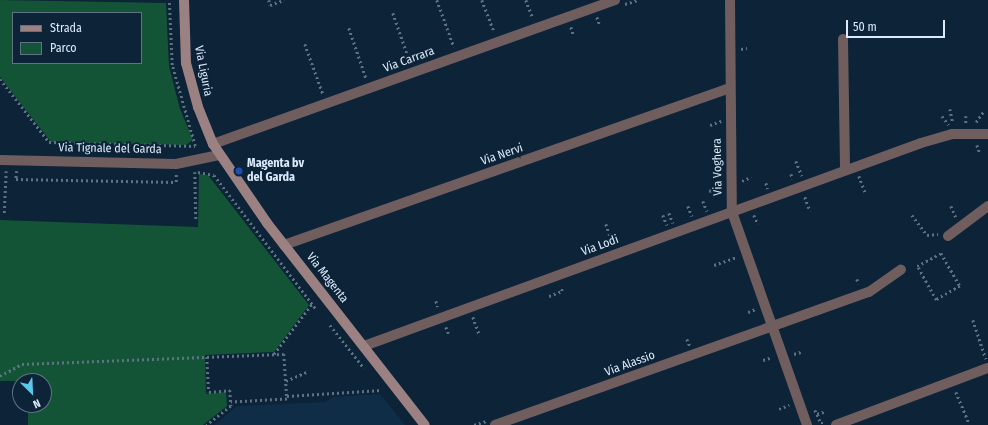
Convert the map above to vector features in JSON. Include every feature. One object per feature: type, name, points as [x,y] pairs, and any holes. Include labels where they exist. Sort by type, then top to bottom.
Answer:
[{"type":"street","name":"Via Liguria","points":[[184,0],[186,63],[198,107],[213,144]]},
{"type":"street","name":"Via Carrara","points":[[213,144],[614,0]]},
{"type":"street","name":"Via Voghera","points":[[730,0],[729,88],[732,212],[807,425]]},
{"type":"street","points":[[843,39],[845,170]]},
{"type":"street","name":"Via Nervi","points":[[284,245],[729,88]]},
{"type":"street","name":"Via Lodi","points":[[364,346],[845,170],[952,134],[985,138]]},
{"type":"street","name":"Via Magenta","points":[[213,144],[219,155],[284,245],[425,425]]},
{"type":"street","name":"Via Tignale del Garda","points":[[0,160],[176,164],[219,155]]},
{"type":"street","points":[[944,235],[988,206]]},
{"type":"street","points":[[773,327],[869,292],[901,270]]},
{"type":"street","name":"Via Alassio","points":[[495,425],[773,327]]},
{"type":"street","points":[[833,423],[986,363]]},
{"type":"path","points":[[0,79],[49,142],[195,146],[172,64],[169,0]]},
{"type":"path","points":[[269,0],[270,5],[284,0]]},
{"type":"path","points":[[437,0],[455,51],[462,49]]},
{"type":"path","points":[[482,0],[496,37]]},
{"type":"path","points":[[526,0],[535,23]]},
{"type":"path","points":[[392,13],[411,67]]},
{"type":"path","points":[[596,15],[600,25]]},
{"type":"path","points":[[570,24],[574,36]]},
{"type":"path","points":[[349,28],[368,82],[361,85]]},
{"type":"path","points":[[739,41],[739,56]]},
{"type":"path","points":[[306,44],[325,98]]},
{"type":"path","points":[[318,100],[332,95]]},
{"type":"path","points":[[950,109],[954,126]]},
{"type":"path","points":[[976,123],[983,112]]},
{"type":"path","points":[[722,114],[722,125]]},
{"type":"path","points":[[942,116],[950,126]]},
{"type":"path","points":[[966,116],[966,124]]},
{"type":"path","points":[[710,125],[722,121]]},
{"type":"path","points":[[980,153],[975,141],[985,138]]},
{"type":"path","points":[[796,161],[802,177]]},
{"type":"path","points":[[4,213],[6,168],[17,168],[16,179],[176,182],[176,172],[183,172]]},
{"type":"path","points":[[190,172],[214,175],[316,309]]},
{"type":"path","points":[[196,219],[197,172]]},
{"type":"path","points":[[787,182],[810,174]]},
{"type":"path","points":[[854,177],[864,174]]},
{"type":"path","points":[[739,175],[740,188]]},
{"type":"path","points":[[859,175],[865,192]]},
{"type":"path","points":[[739,182],[751,177]]},
{"type":"path","points":[[722,183],[722,194]]},
{"type":"path","points":[[709,191],[722,187]]},
{"type":"path","points":[[761,192],[774,187]]},
{"type":"path","points":[[800,196],[810,192]]},
{"type":"path","points":[[804,194],[810,211]]},
{"type":"path","points":[[703,201],[707,211]]},
{"type":"path","points":[[688,206],[692,216]]},
{"type":"path","points":[[951,206],[957,220]]},
{"type":"path","points":[[703,212],[713,209]]},
{"type":"path","points":[[748,219],[754,213],[759,211]]},
{"type":"path","points":[[669,213],[673,223]]},
{"type":"path","points":[[754,213],[758,224]]},
{"type":"path","points":[[686,218],[698,214]]},
{"type":"path","points":[[663,215],[667,225]]},
{"type":"path","points":[[912,215],[927,235],[944,235]]},
{"type":"path","points":[[660,228],[678,222]]},
{"type":"path","points":[[606,224],[612,245],[619,242]]},
{"type":"path","points":[[735,250],[740,262]]},
{"type":"path","points":[[941,252],[960,286],[936,300],[917,266],[941,252]]},
{"type":"path","points":[[714,265],[737,256]]},
{"type":"path","points":[[552,286],[566,281]]},
{"type":"path","points":[[549,296],[562,291],[559,284]]},
{"type":"path","points":[[854,291],[863,288]]},
{"type":"path","points":[[436,301],[438,307]]},
{"type":"path","points":[[754,302],[759,316]]},
{"type":"path","points":[[274,354],[312,304]]},
{"type":"path","points":[[431,310],[444,305]]},
{"type":"path","points":[[748,312],[756,309]]},
{"type":"path","points":[[466,317],[478,312]]},
{"type":"path","points":[[472,315],[480,336]]},
{"type":"path","points":[[973,320],[986,363]]},
{"type":"path","points":[[438,327],[452,322]]},
{"type":"path","points":[[330,325],[364,368]]},
{"type":"path","points":[[791,349],[796,362]]},
{"type":"path","points":[[773,350],[776,362]]},
{"type":"path","points":[[793,355],[801,352]]},
{"type":"path","points":[[0,376],[22,364],[284,354],[287,396]]},
{"type":"path","points":[[762,360],[774,356]]},
{"type":"path","points":[[207,357],[209,392],[230,390],[231,402],[231,406],[207,425]]},
{"type":"path","points":[[286,381],[306,372]]},
{"type":"path","points":[[954,388],[969,423]]},
{"type":"path","points":[[231,402],[287,399],[287,396],[382,390]]},
{"type":"path","points":[[790,399],[794,411]]},
{"type":"path","points":[[812,403],[821,423],[833,423]]},
{"type":"path","points":[[779,409],[791,404]]},
{"type":"path","points":[[817,414],[826,411]]},
{"type":"shaded area","points":[[380,394],[405,425],[214,425],[237,406],[325,402],[333,397]]},
{"type":"green space","points":[[0,0],[166,3],[169,66],[180,109],[193,140],[186,145],[51,142],[0,77]]},
{"type":"green space","points":[[199,174],[208,175],[309,305],[274,352],[205,355],[206,394],[226,392],[227,406],[203,425],[28,425],[28,413],[52,413],[52,373],[12,373],[12,381],[0,381],[0,220],[198,227]]},
{"type":"place","name":"Magenta bv del Garda","points":[[239,171]]}]
